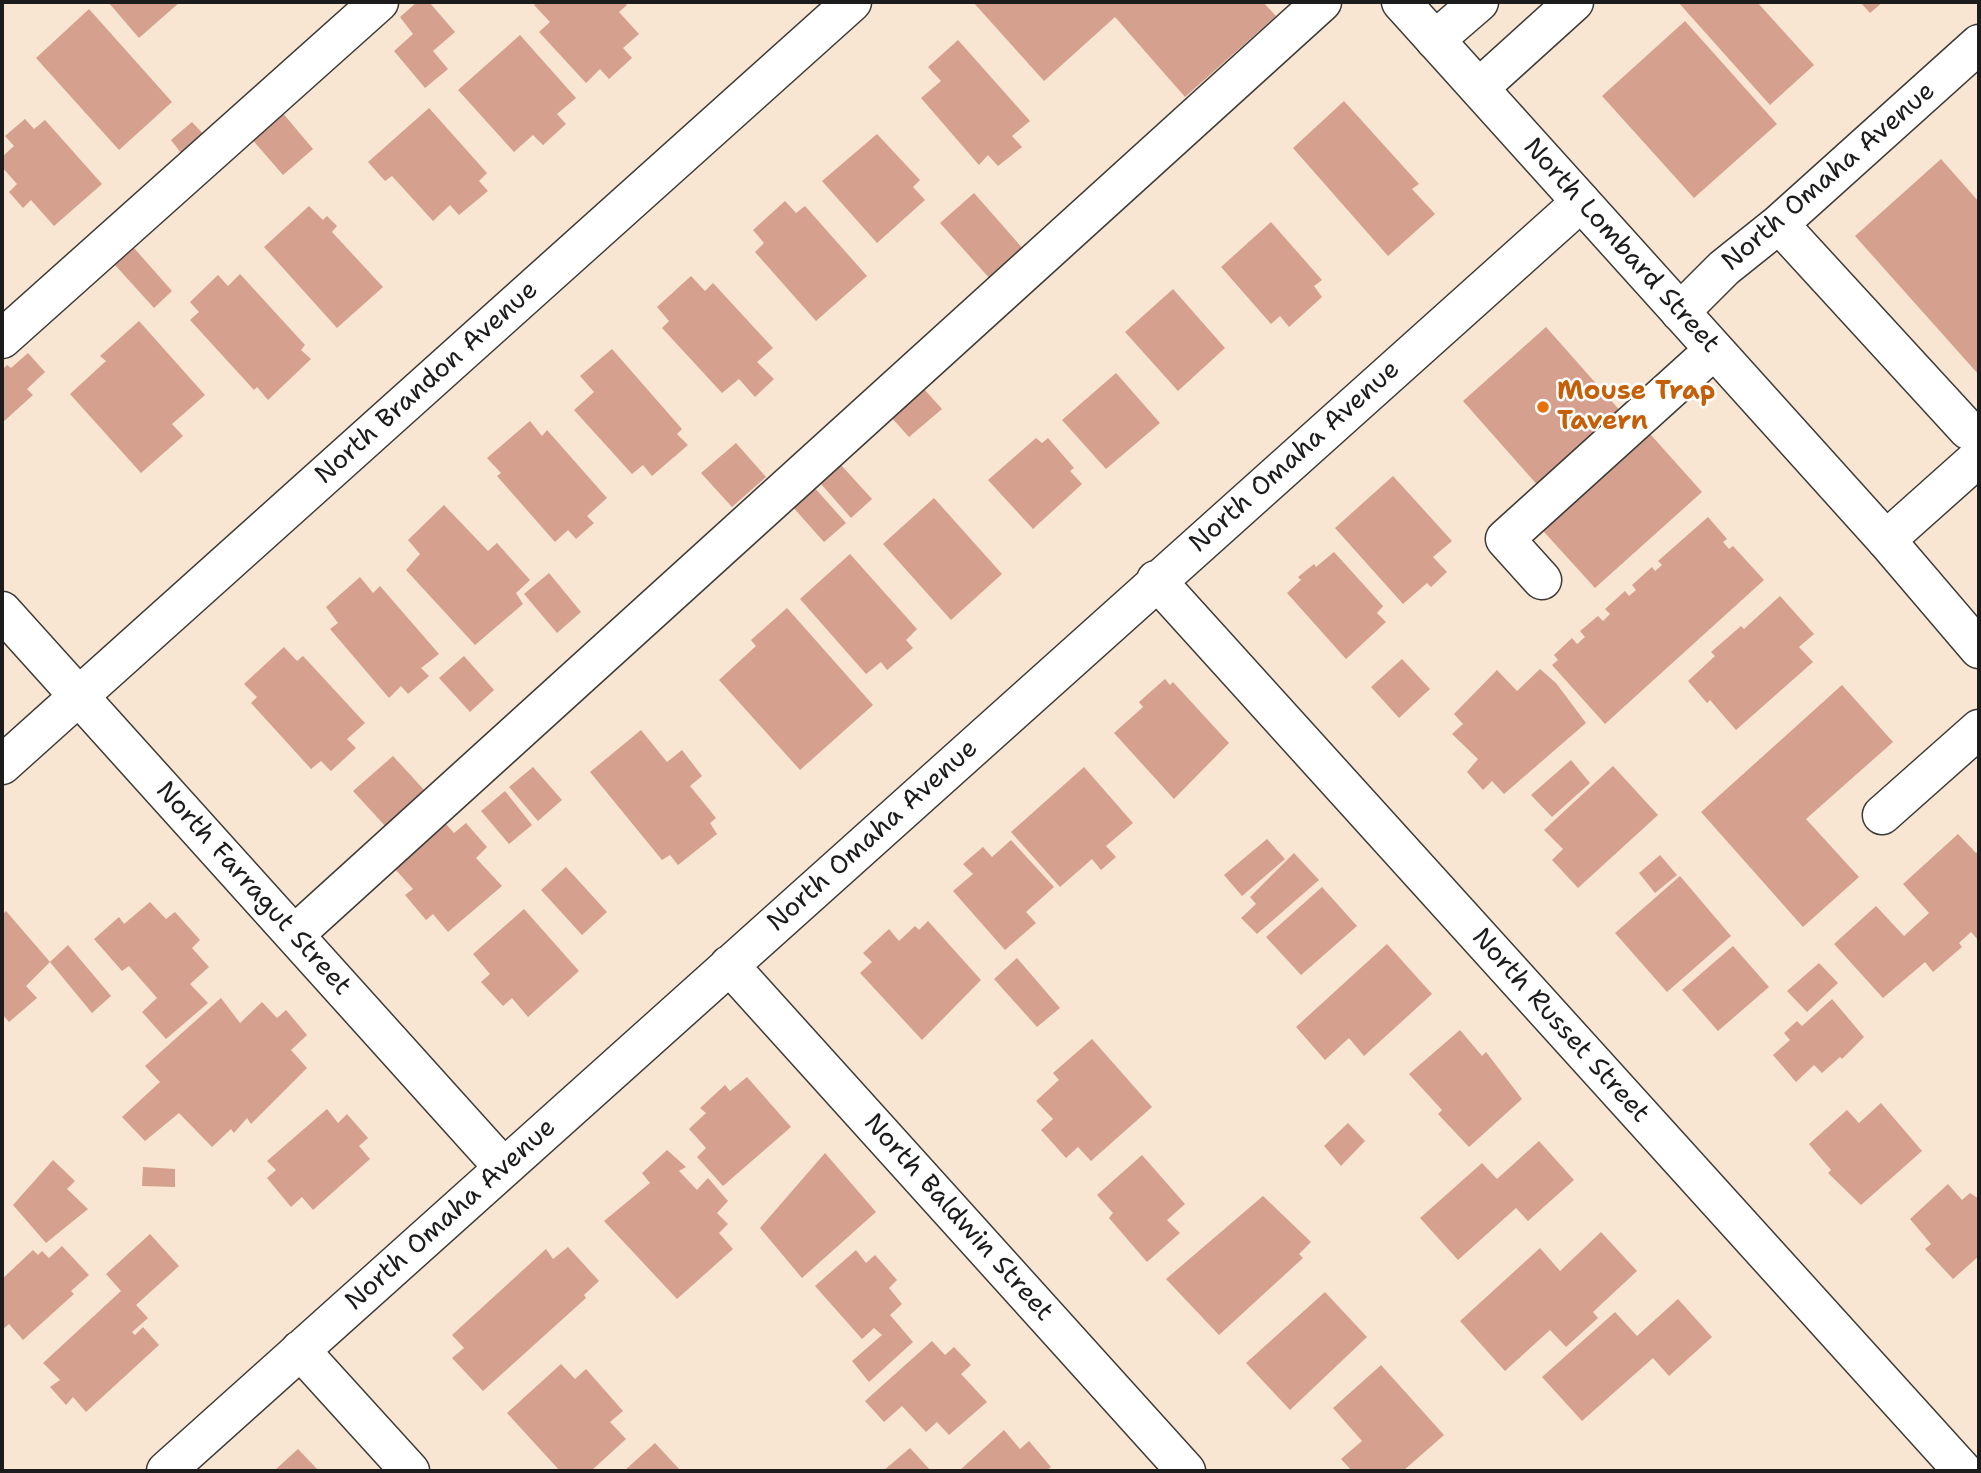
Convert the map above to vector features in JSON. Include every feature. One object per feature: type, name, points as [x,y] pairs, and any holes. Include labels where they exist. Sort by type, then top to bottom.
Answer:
[{"type":"street","points":[[2,339],[379,2]]},
{"type":"street","name":"North Brandon Avenue","points":[[2,765],[852,2]]},
{"type":"street","points":[[294,935],[1322,2]]},
{"type":"street","name":"North Lombard Street","points":[[1401,2],[1886,540],[1979,649]]},
{"type":"street","points":[[1436,40],[1479,2]]},
{"type":"street","points":[[1479,88],[1574,2]]},
{"type":"street","name":"North Omaha Avenue","points":[[1680,312],[1724,268],[1779,224],[1979,44]]},
{"type":"street","name":"North Omaha Avenue","points":[[166,1471],[1156,580],[1581,202]]},
{"type":"street","points":[[1779,224],[1968,430],[1979,434]]},
{"type":"street","points":[[1542,580],[1505,539],[1714,350]]},
{"type":"street","points":[[1886,540],[1979,457]]},
{"type":"street","name":"North Russet Street","points":[[1156,580],[1963,1471]]},
{"type":"street","name":"North Farragut Street","points":[[2,611],[504,1168]]},
{"type":"street","points":[[1882,815],[1979,729]]},
{"type":"street","name":"North Baldwin Street","points":[[729,965],[1186,1471]]},
{"type":"street","points":[[300,1350],[410,1471]]},
{"type":"building","points":[[108,2],[180,2],[139,38]]},
{"type":"building","points":[[417,2],[429,2],[455,32],[433,51],[448,69],[425,88],[394,51],[413,34],[400,17]]},
{"type":"building","points":[[538,2],[624,2],[627,5],[619,12],[639,34],[623,48],[632,58],[609,79],[600,69],[586,83],[539,32],[550,22],[534,5]]},
{"type":"building","points":[[973,2],[1263,2],[1276,16],[1185,97],[1115,17],[1044,81]]},
{"type":"building","points":[[1678,2],[1757,2],[1814,65],[1770,105]]},
{"type":"building","points":[[1860,2],[1883,2],[1870,13]]},
{"type":"building","points":[[89,9],[172,102],[119,150],[36,58]]},
{"type":"building","points":[[1685,21],[1777,124],[1694,198],[1602,96]]},
{"type":"building","points":[[520,35],[576,98],[557,114],[566,124],[543,145],[533,135],[514,152],[458,90]]},
{"type":"building","points":[[958,40],[1030,121],[1012,136],[1022,147],[998,166],[988,155],[979,165],[921,98],[941,81],[928,67]]},
{"type":"building","points":[[1344,101],[1419,184],[1412,189],[1435,214],[1388,256],[1293,148]]},
{"type":"building","points":[[429,108],[487,173],[479,181],[488,191],[459,215],[450,205],[433,221],[392,176],[385,181],[368,162]]},
{"type":"building","points":[[281,111],[313,149],[283,175],[250,137]]},
{"type":"building","points":[[25,119],[34,129],[45,120],[102,184],[54,226],[31,200],[23,208],[9,192],[17,184],[2,167],[2,157],[14,146],[5,136]]},
{"type":"building","points":[[192,122],[207,138],[184,157],[171,140]]},
{"type":"building","points":[[877,134],[920,180],[913,187],[925,200],[877,243],[822,181]]},
{"type":"building","points":[[1941,159],[1979,202],[1979,375],[1855,236]]},
{"type":"building","points":[[974,193],[1025,251],[991,280],[940,223]]},
{"type":"building","points":[[785,201],[796,213],[805,206],[867,276],[816,321],[755,252],[764,243],[753,230]]},
{"type":"building","points":[[309,206],[323,220],[327,216],[337,226],[332,232],[383,287],[337,328],[264,247]]},
{"type":"building","points":[[1271,222],[1322,280],[1314,286],[1322,297],[1289,327],[1280,316],[1271,324],[1221,267]]},
{"type":"building","points":[[134,248],[172,291],[154,308],[115,265]]},
{"type":"building","points":[[240,274],[305,345],[301,350],[311,359],[268,400],[257,387],[254,390],[190,320],[199,312],[190,302],[218,275],[228,286]]},
{"type":"building","points":[[691,276],[705,291],[713,283],[773,348],[757,362],[774,379],[755,397],[739,379],[722,393],[662,328],[669,321],[657,307]]},
{"type":"building","points":[[1173,289],[1225,348],[1178,391],[1125,332]]},
{"type":"building","points":[[139,321],[205,395],[172,424],[183,436],[141,473],[70,394],[106,361],[100,356]]},
{"type":"building","name":"Mouse Trap Tavern","points":[[1546,327],[1623,414],[1540,488],[1463,401]]},
{"type":"building","points":[[612,349],[682,429],[677,434],[688,445],[652,476],[643,465],[632,474],[574,410],[594,392],[580,376]]},
{"type":"building","points":[[28,353],[45,372],[27,389],[33,395],[2,423],[2,370],[7,365],[11,368]]},
{"type":"building","points":[[1116,373],[1160,423],[1106,469],[1062,420]]},
{"type":"building","points":[[924,389],[942,409],[909,437],[891,417]]},
{"type":"building","points":[[530,421],[542,436],[547,430],[607,498],[587,516],[594,523],[576,539],[568,530],[555,542],[497,476],[501,473],[487,458]]},
{"type":"building","points":[[1642,425],[1702,492],[1595,588],[1535,522]]},
{"type":"building","points":[[1036,438],[1042,443],[1048,438],[1074,468],[1070,471],[1082,484],[1033,529],[988,480]]},
{"type":"building","points":[[736,443],[766,477],[732,507],[701,473]]},
{"type":"building","points":[[841,465],[872,499],[851,518],[821,484]]},
{"type":"building","points":[[1393,476],[1452,541],[1433,557],[1447,572],[1431,587],[1427,583],[1403,604],[1335,528]]},
{"type":"building","points":[[813,486],[846,523],[824,542],[791,505]]},
{"type":"building","points":[[934,498],[1002,574],[951,620],[883,544]]},
{"type":"building","points":[[444,505],[488,551],[497,543],[530,580],[516,593],[523,604],[475,645],[406,570],[420,554],[408,540]]},
{"type":"building","points":[[1708,517],[1727,539],[1723,542],[1729,549],[1733,546],[1764,580],[1605,724],[1552,665],[1558,660],[1554,655],[1572,638],[1577,644],[1585,637],[1580,631],[1598,616],[1603,621],[1610,614],[1605,609],[1625,591],[1629,596],[1636,590],[1632,585],[1652,567],[1655,571],[1662,565],[1658,561]]},
{"type":"building","points":[[1334,552],[1383,606],[1377,613],[1386,622],[1346,659],[1287,593],[1301,580],[1298,577]]},
{"type":"building","points":[[850,554],[917,629],[906,640],[913,648],[887,670],[881,662],[866,674],[800,599]]},
{"type":"building","points":[[549,573],[581,612],[557,633],[524,594]]},
{"type":"building","points":[[360,577],[373,593],[380,586],[439,654],[421,668],[429,676],[408,694],[401,686],[389,698],[330,629],[338,623],[326,607]]},
{"type":"building","points":[[1780,596],[1814,634],[1799,647],[1813,662],[1736,730],[1710,700],[1707,703],[1688,681],[1715,656],[1711,652],[1741,626],[1744,629]]},
{"type":"building","points":[[787,608],[873,705],[800,770],[719,680],[756,646],[751,640]]},
{"type":"building","points":[[284,647],[297,661],[303,656],[365,723],[347,739],[356,748],[331,771],[321,761],[311,769],[251,703],[257,697],[244,684]]},
{"type":"building","points":[[464,656],[494,690],[470,712],[439,678]]},
{"type":"building","points":[[1402,659],[1430,689],[1399,718],[1371,687]]},
{"type":"building","points":[[1540,669],[1556,683],[1586,723],[1504,794],[1492,781],[1483,790],[1467,772],[1478,759],[1452,734],[1463,724],[1454,714],[1497,670],[1517,691]]},
{"type":"building","points":[[1165,679],[1170,685],[1173,682],[1229,743],[1174,799],[1114,733],[1143,707],[1139,702]]},
{"type":"building","points":[[1842,685],[1893,742],[1806,819],[1859,877],[1803,927],[1701,812]]},
{"type":"building","points":[[641,730],[667,762],[682,750],[702,776],[690,786],[716,818],[710,823],[717,834],[678,865],[670,855],[662,860],[590,772]]},
{"type":"building","points":[[393,756],[426,792],[387,828],[353,791]]},
{"type":"building","points":[[1571,760],[1590,783],[1552,817],[1531,795]]},
{"type":"building","points":[[1613,766],[1658,815],[1578,888],[1552,860],[1563,849],[1544,830]]},
{"type":"building","points":[[533,767],[562,800],[538,821],[509,787]]},
{"type":"building","points":[[1084,767],[1133,823],[1106,846],[1116,857],[1101,870],[1092,859],[1060,887],[1011,832]]},
{"type":"building","points":[[505,791],[532,825],[509,844],[481,811]]},
{"type":"building","points":[[466,823],[487,847],[476,858],[502,886],[448,932],[433,914],[426,920],[405,895],[413,889],[395,869],[446,824],[454,833]]},
{"type":"building","points":[[1958,834],[1976,853],[1979,851],[1979,941],[1971,932],[1959,943],[1962,947],[1933,972],[1925,962],[1883,998],[1834,944],[1876,906],[1904,936],[1929,913],[1903,884]]},
{"type":"building","points":[[1267,839],[1285,859],[1242,896],[1224,875]]},
{"type":"building","points":[[1011,840],[1054,887],[1026,912],[1036,923],[1005,950],[953,891],[973,874],[963,864],[983,847],[992,857]]},
{"type":"building","points":[[1294,853],[1319,880],[1257,934],[1241,918],[1256,904],[1250,897]]},
{"type":"building","points":[[1660,855],[1677,875],[1655,893],[1639,873]]},
{"type":"building","points":[[566,867],[607,912],[582,935],[541,890]]},
{"type":"building","points":[[1680,876],[1731,936],[1667,992],[1615,933]]},
{"type":"building","points":[[1322,887],[1357,926],[1301,975],[1266,937]]},
{"type":"building","points":[[150,902],[166,919],[175,912],[200,940],[192,948],[209,967],[190,984],[208,1003],[166,1039],[142,1012],[157,998],[129,966],[122,971],[94,939],[119,917],[124,924]]},
{"type":"building","points":[[524,909],[579,971],[528,1017],[512,998],[503,1006],[481,982],[490,974],[473,954]]},
{"type":"building","points":[[6,911],[50,962],[26,986],[37,998],[9,1022],[2,1014],[2,915]]},
{"type":"building","points":[[928,921],[981,980],[922,1040],[860,973],[872,962],[863,953],[889,929],[899,941],[915,926],[919,930]]},
{"type":"building","points":[[1387,944],[1432,994],[1364,1056],[1349,1038],[1325,1060],[1296,1027]]},
{"type":"building","points":[[68,945],[111,996],[92,1013],[50,962]]},
{"type":"building","points":[[1733,946],[1769,987],[1718,1031],[1682,990]]},
{"type":"building","points":[[1017,958],[1060,1008],[1037,1027],[994,979]]},
{"type":"building","points":[[1819,963],[1838,983],[1807,1012],[1787,991]]},
{"type":"building","points":[[221,998],[240,1023],[262,1002],[277,1018],[286,1010],[307,1035],[291,1050],[307,1068],[251,1124],[247,1118],[234,1133],[231,1129],[212,1147],[179,1113],[145,1141],[122,1117],[160,1082],[145,1066]]},
{"type":"building","points":[[1832,999],[1864,1037],[1842,1059],[1840,1057],[1822,1073],[1814,1065],[1796,1082],[1773,1055],[1790,1040],[1784,1033],[1797,1021],[1802,1026]]},
{"type":"building","points":[[1460,1030],[1482,1056],[1486,1052],[1522,1099],[1469,1147],[1438,1114],[1442,1110],[1409,1074]]},
{"type":"building","points":[[1092,1039],[1152,1107],[1091,1161],[1078,1147],[1066,1158],[1041,1130],[1053,1119],[1036,1101],[1059,1080],[1053,1073]]},
{"type":"building","points":[[747,1077],[791,1127],[723,1186],[697,1157],[706,1148],[689,1129],[706,1113],[700,1108],[725,1085],[730,1091]]},
{"type":"building","points":[[1881,1103],[1922,1151],[1861,1205],[1828,1173],[1831,1170],[1809,1144],[1847,1110],[1859,1123]]},
{"type":"building","points":[[327,1109],[338,1123],[347,1114],[368,1138],[359,1146],[370,1159],[313,1210],[302,1197],[291,1207],[267,1178],[276,1170],[267,1161]]},
{"type":"building","points":[[1348,1123],[1365,1141],[1341,1166],[1324,1146]]},
{"type":"building","points":[[1539,1141],[1574,1180],[1528,1221],[1516,1208],[1458,1260],[1420,1218],[1482,1163],[1497,1179]]},
{"type":"building","points":[[667,1150],[686,1167],[679,1171],[697,1190],[708,1178],[728,1201],[717,1213],[728,1224],[719,1233],[733,1249],[677,1299],[604,1221],[650,1183],[642,1173]]},
{"type":"building","points":[[825,1153],[876,1212],[802,1278],[760,1228]]},
{"type":"building","points":[[1142,1155],[1185,1204],[1167,1220],[1180,1233],[1147,1262],[1109,1218],[1113,1213],[1097,1195]]},
{"type":"building","points":[[53,1160],[75,1181],[67,1189],[88,1209],[46,1243],[13,1205]]},
{"type":"building","points":[[143,1167],[175,1169],[175,1187],[142,1186]]},
{"type":"building","points":[[1948,1184],[1962,1200],[1970,1193],[1979,1199],[1979,1256],[1953,1279],[1925,1249],[1931,1244],[1910,1219]]},
{"type":"building","points":[[1263,1196],[1311,1242],[1299,1254],[1303,1258],[1219,1335],[1166,1279]]},
{"type":"building","points":[[1601,1232],[1637,1271],[1593,1312],[1598,1318],[1566,1347],[1550,1330],[1505,1371],[1460,1321],[1540,1248],[1560,1271]]},
{"type":"building","points":[[150,1234],[179,1266],[136,1305],[148,1318],[132,1332],[135,1335],[143,1327],[159,1345],[86,1412],[73,1397],[66,1405],[50,1387],[60,1380],[43,1363],[121,1291],[106,1274]]},
{"type":"building","points":[[62,1246],[89,1275],[71,1291],[74,1294],[23,1340],[9,1324],[2,1330],[2,1279],[33,1250],[38,1255],[42,1251],[49,1258]]},
{"type":"building","points":[[568,1247],[599,1281],[584,1295],[586,1298],[483,1391],[452,1358],[464,1348],[452,1335],[546,1249],[553,1259]]},
{"type":"building","points":[[856,1250],[866,1263],[875,1255],[897,1280],[889,1288],[902,1304],[890,1315],[913,1342],[869,1382],[852,1361],[882,1335],[874,1328],[862,1339],[815,1286]]},
{"type":"building","points":[[1325,1292],[1367,1337],[1290,1410],[1246,1363]]},
{"type":"building","points":[[1678,1299],[1712,1337],[1669,1376],[1653,1358],[1582,1421],[1542,1377],[1615,1312],[1637,1336]]},
{"type":"building","points":[[932,1341],[945,1355],[954,1347],[971,1365],[961,1374],[987,1402],[949,1435],[937,1422],[926,1432],[902,1406],[884,1422],[865,1401]]},
{"type":"building","points":[[561,1364],[575,1379],[586,1369],[623,1411],[610,1422],[626,1439],[591,1471],[560,1471],[507,1413]]},
{"type":"building","points":[[1381,1365],[1444,1435],[1403,1471],[1352,1471],[1341,1459],[1362,1441],[1333,1408]]},
{"type":"building","points":[[1004,1430],[1020,1449],[1029,1441],[1051,1467],[1046,1471],[959,1471]]},
{"type":"building","points":[[655,1443],[681,1471],[624,1471]]},
{"type":"building","points":[[910,1448],[931,1471],[883,1471]]},
{"type":"building","points":[[298,1449],[319,1471],[274,1471]]},
{"type":"place","name":"Mouse Trap Tavern","points":[[1543,407]]}]
